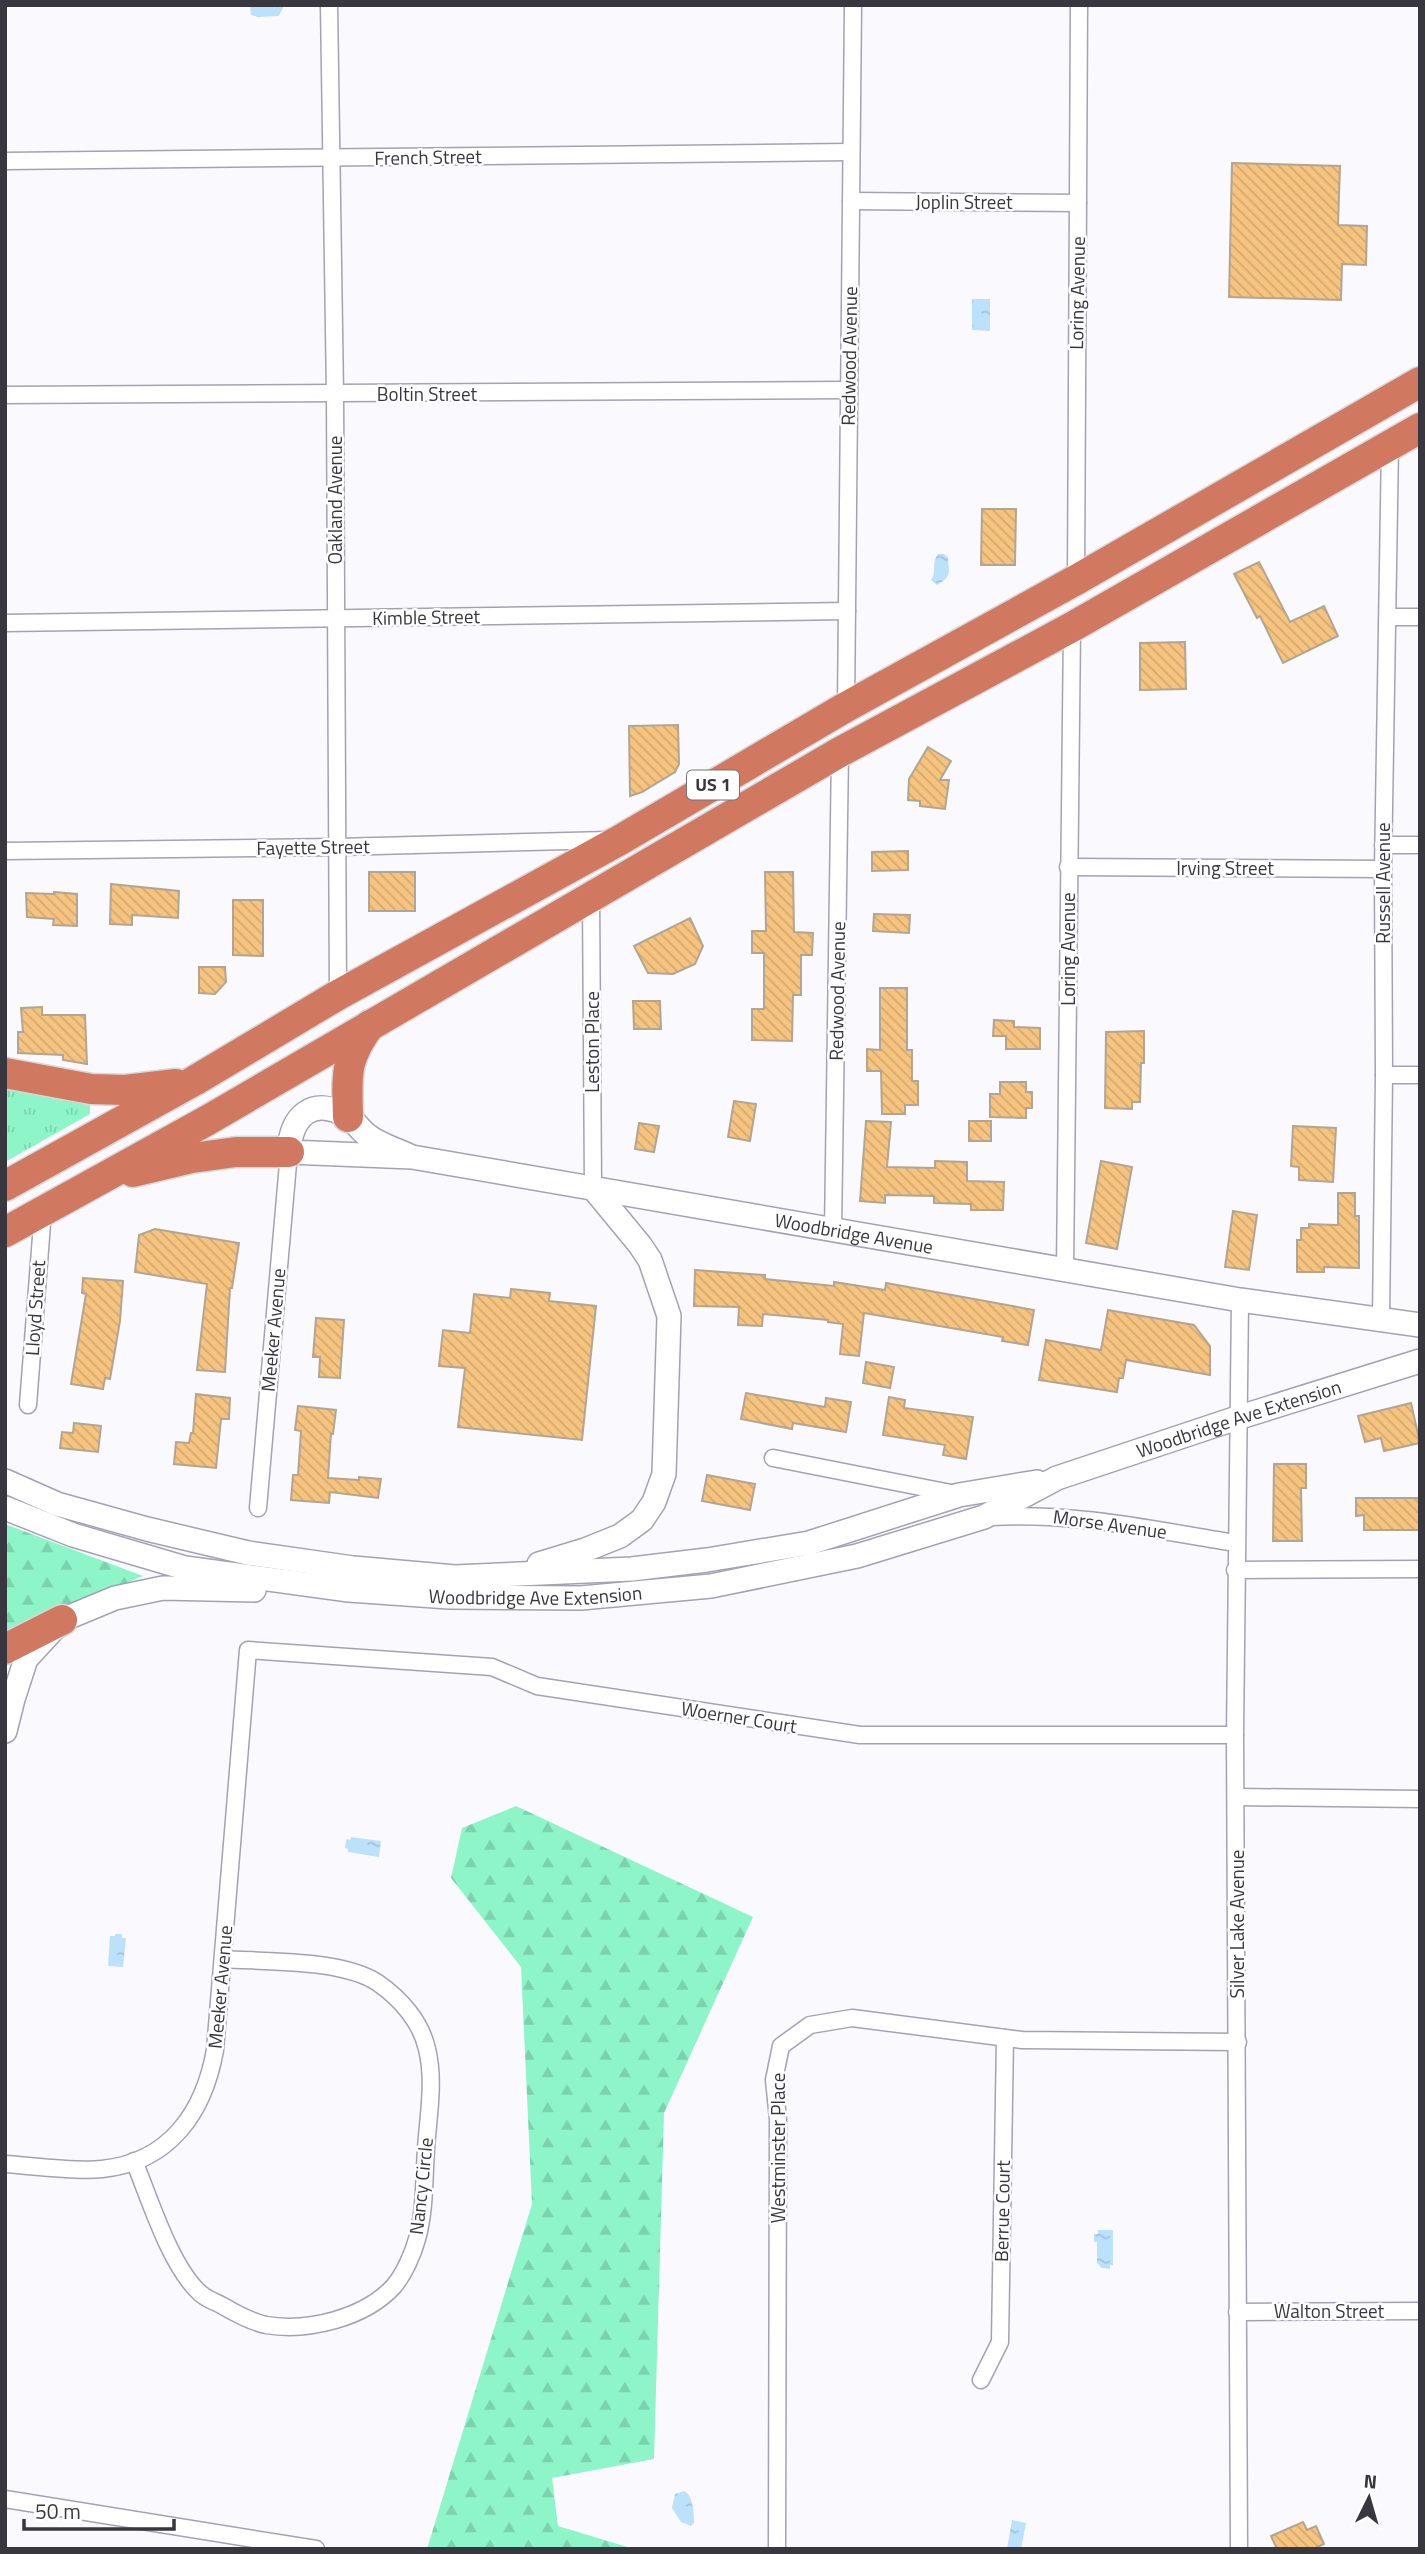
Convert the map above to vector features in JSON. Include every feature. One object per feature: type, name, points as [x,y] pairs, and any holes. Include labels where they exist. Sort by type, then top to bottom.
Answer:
[{"type":"highway","name":"US 1","points":[[5,1186],[194,1081],[338,995],[620,839],[846,707],[1076,580],[1420,382]]},
{"type":"highway","name":"US 1","points":[[5,1232],[208,1120],[840,752],[1072,627],[1420,428]]},
{"type":"highway","points":[[348,1117],[347,1081],[350,1057],[371,1024]]},
{"type":"highway","points":[[5,1073],[92,1089],[147,1088],[194,1081]]},
{"type":"highway","points":[[95,1181],[192,1158],[236,1152],[289,1152]]},
{"type":"highway","points":[[5,1649],[62,1620]]},
{"type":"main road","points":[[289,1152],[293,1125],[302,1114],[314,1109],[332,1110],[348,1117],[369,1137],[412,1157]]},
{"type":"main road","name":"Woodbridge Avenue","points":[[289,1152],[412,1157],[1240,1300],[1420,1325]]},
{"type":"main road","points":[[455,1577],[541,1563],[620,1536],[642,1520],[654,1502],[664,1475],[669,1316],[650,1260],[593,1188]]},
{"type":"main road","name":"Woodbridge Ave Extension","points":[[5,1481],[57,1504],[147,1529],[248,1553],[353,1568],[455,1577],[632,1569],[808,1543],[959,1495],[1057,1478],[1420,1360]]},
{"type":"main road","name":"Woodbridge Ave Extension","points":[[5,1508],[72,1535],[185,1568],[349,1590],[449,1597],[581,1598],[711,1586],[857,1556],[984,1517],[1057,1478]]},
{"type":"main road","points":[[5,1731],[26,1659],[62,1620],[115,1598],[163,1588],[349,1590]]},
{"type":"street","name":"Oakland Avenue","points":[[329,5],[335,394],[338,995]]},
{"type":"street","name":"Redwood Avenue","points":[[846,707],[853,5]]},
{"type":"street","name":"Loring Avenue","points":[[1076,580],[1079,5]]},
{"type":"street","name":"French Street","points":[[5,161],[851,152]]},
{"type":"street","name":"Joplin Street","points":[[851,201],[1078,203]]},
{"type":"street","name":"Boltin Street","points":[[5,395],[849,390]]},
{"type":"street","name":"Russell Avenue","points":[[1381,1320],[1383,845],[1390,445]]},
{"type":"street","name":"Kimble Street","points":[[5,623],[847,611]]},
{"type":"street","points":[[1388,617],[1420,617]]},
{"type":"street","name":"Loring Avenue","points":[[1065,1270],[1072,627]]},
{"type":"street","name":"Redwood Avenue","points":[[833,1231],[840,752]]},
{"type":"street","name":"Fayette Street","points":[[5,851],[337,847],[620,839]]},
{"type":"street","points":[[1383,845],[1420,845]]},
{"type":"street","name":"Irving Street","points":[[1068,867],[1383,869]]},
{"type":"street","name":"Leston Place","points":[[591,895],[593,1188]]},
{"type":"street","points":[[1384,1075],[1420,1075]]},
{"type":"street","name":"Meeker Avenue","points":[[258,1508],[289,1152]]},
{"type":"street","name":"Lloyd Street","points":[[28,1405],[43,1211]]},
{"type":"street","name":"Silver Lake Avenue","points":[[1239,2549],[1235,1543],[1240,1300]]},
{"type":"street","points":[[774,1458],[959,1495]]},
{"type":"street","name":"Morse Avenue","points":[[984,1517],[1030,1515],[1083,1518],[1235,1543]]},
{"type":"street","points":[[1235,1570],[1420,1569]]},
{"type":"street","name":"Meeker Avenue","points":[[5,2164],[102,2169],[134,2161],[160,2148],[179,2132],[200,2104],[210,2076],[215,2050],[248,1650]]},
{"type":"street","name":"Woerner Court","points":[[248,1650],[492,1667],[537,1686],[860,1735],[1235,1735]]},
{"type":"street","points":[[1236,1797],[1420,1799]]},
{"type":"street","name":"Nancy Circle","points":[[134,2161],[177,2262],[200,2294],[265,2325],[301,2326],[340,2318],[370,2304],[394,2286],[407,2264],[417,2239],[422,2211],[430,2073],[427,2050],[419,2026],[393,1995],[377,1982],[357,1973],[336,1968],[223,1959]]},
{"type":"street","name":"Westminster Place","points":[[778,2549],[778,2119],[774,2080],[781,2046],[810,2025],[852,2018],[1022,2040],[1238,2042]]},
{"type":"street","name":"Berrue Court","points":[[981,2380],[1000,2342],[1005,2038]]},
{"type":"street","name":"Walton Street","points":[[1237,2312],[1420,2311]]},
{"type":"street","points":[[5,2500],[316,2549]]},
{"type":"green space","points":[[5,1083],[90,1098],[90,1114],[5,1162]]},
{"type":"green space","points":[[5,1524],[143,1576],[5,1634]]},
{"type":"green space","points":[[516,1806],[753,1917],[664,2113],[654,2459],[552,2478],[558,2526],[634,2549],[427,2549],[532,2204],[521,1967],[451,1878],[462,1828]]},
{"type":"water","points":[[250,5],[282,5],[283,8],[279,16],[258,17],[251,15]]},
{"type":"water","points":[[972,299],[990,299],[990,331],[972,330]]},
{"type":"water","points":[[938,554],[948,557],[949,571],[947,577],[937,585],[931,580]]},
{"type":"water","points":[[351,1837],[381,1841],[379,1857],[348,1852],[345,1848],[346,1839],[350,1840]]},
{"type":"water","points":[[122,1934],[122,1938],[126,1938],[123,1967],[108,1966],[110,1936]]},
{"type":"water","points":[[1098,2230],[1113,2230],[1113,2265],[1110,2265],[1110,2269],[1102,2268],[1097,2263],[1097,2242],[1094,2242],[1094,2234],[1098,2234]]},
{"type":"water","points":[[684,2491],[692,2505],[694,2523],[691,2526],[681,2522],[672,2508],[675,2494]]},
{"type":"water","points":[[1012,2520],[1026,2523],[1021,2549],[1007,2549]]},
{"type":"building","points":[[1232,163],[1340,166],[1338,225],[1367,226],[1366,265],[1342,264],[1341,300],[1229,297]]},
{"type":"building","points":[[982,509],[1016,509],[1015,565],[981,565]]},
{"type":"building","points":[[1259,562],[1290,622],[1324,606],[1338,636],[1283,663],[1260,616],[1257,618],[1234,574]]},
{"type":"building","points":[[1185,642],[1186,689],[1140,690],[1140,643]]},
{"type":"building","points":[[678,725],[679,764],[675,772],[642,792],[630,796],[629,726]]},
{"type":"building","points":[[928,747],[951,761],[940,780],[949,780],[945,809],[920,806],[920,801],[908,800],[909,779]]},
{"type":"building","points":[[908,851],[908,870],[872,871],[872,852]]},
{"type":"building","points":[[369,872],[415,872],[415,911],[369,911]]},
{"type":"building","points":[[765,872],[793,872],[794,932],[813,933],[812,955],[801,955],[801,995],[793,995],[792,1041],[752,1040],[752,1009],[764,1009],[764,953],[752,953],[752,931],[766,931]]},
{"type":"building","points":[[111,884],[179,891],[178,918],[132,915],[132,925],[110,924]]},
{"type":"building","points":[[26,893],[77,894],[77,926],[53,925],[54,919],[27,917]]},
{"type":"building","points":[[233,900],[263,900],[263,956],[233,955]]},
{"type":"building","points":[[874,914],[910,915],[909,933],[873,931]]},
{"type":"building","points":[[690,918],[703,946],[695,964],[673,974],[648,973],[634,946]]},
{"type":"building","points":[[199,967],[225,967],[226,982],[215,994],[199,993]]},
{"type":"building","points":[[880,988],[907,988],[907,1050],[912,1050],[912,1081],[918,1081],[918,1105],[905,1105],[905,1114],[882,1114],[881,1071],[867,1071],[867,1049],[880,1050]]},
{"type":"building","points":[[633,1001],[660,1001],[661,1029],[634,1029]]},
{"type":"building","points":[[42,1007],[42,1015],[85,1015],[87,1064],[63,1060],[63,1055],[18,1053],[18,1032],[23,1032],[21,1008]]},
{"type":"building","points":[[994,1020],[1014,1021],[1014,1027],[1040,1028],[1040,1049],[1006,1049],[1006,1036],[993,1036]]},
{"type":"building","points":[[1144,1031],[1140,1102],[1132,1102],[1132,1109],[1105,1108],[1106,1032]]},
{"type":"building","points":[[1000,1082],[1026,1082],[1026,1092],[1032,1092],[1032,1108],[1026,1108],[1026,1118],[990,1117],[990,1094],[1000,1094]]},
{"type":"building","points":[[734,1101],[756,1104],[750,1141],[728,1137]]},
{"type":"building","points":[[866,1121],[891,1122],[887,1167],[935,1168],[935,1161],[967,1162],[967,1181],[1004,1182],[1003,1210],[971,1210],[971,1204],[934,1203],[934,1196],[885,1195],[885,1203],[860,1201]]},
{"type":"building","points":[[969,1121],[991,1121],[991,1141],[969,1141]]},
{"type":"building","points":[[639,1123],[659,1126],[654,1152],[635,1149]]},
{"type":"building","points":[[1293,1126],[1336,1128],[1333,1182],[1299,1180],[1299,1167],[1291,1166]]},
{"type":"building","points":[[1101,1161],[1132,1167],[1117,1249],[1086,1243]]},
{"type":"building","points":[[1338,1193],[1355,1193],[1355,1216],[1359,1216],[1359,1268],[1324,1267],[1324,1272],[1297,1272],[1297,1240],[1301,1240],[1301,1228],[1309,1228],[1309,1224],[1338,1225]]},
{"type":"building","points":[[1233,1211],[1257,1215],[1249,1270],[1225,1267]]},
{"type":"building","points":[[155,1229],[239,1243],[230,1288],[225,1372],[197,1370],[207,1284],[135,1272],[139,1235]]},
{"type":"building","points":[[695,1270],[765,1275],[765,1279],[834,1286],[834,1282],[885,1290],[886,1283],[1034,1310],[1028,1345],[1002,1341],[1003,1337],[864,1313],[859,1356],[840,1354],[843,1324],[828,1320],[763,1314],[762,1326],[738,1325],[739,1307],[694,1306]]},
{"type":"building","points":[[83,1278],[123,1281],[120,1321],[110,1379],[105,1378],[103,1389],[71,1384],[86,1294],[82,1293]]},
{"type":"building","points":[[511,1289],[550,1293],[549,1301],[596,1306],[582,1440],[458,1427],[465,1368],[439,1366],[443,1330],[470,1333],[474,1294],[510,1298]]},
{"type":"building","points":[[1108,1310],[1194,1325],[1210,1346],[1210,1375],[1126,1360],[1117,1392],[1039,1380],[1046,1340],[1101,1350]]},
{"type":"building","points":[[316,1318],[344,1320],[340,1378],[319,1377],[320,1357],[313,1357]]},
{"type":"building","points":[[866,1362],[894,1367],[890,1388],[863,1383]]},
{"type":"building","points":[[746,1393],[825,1407],[826,1398],[851,1402],[846,1432],[793,1423],[792,1429],[741,1419]]},
{"type":"building","points":[[196,1394],[230,1398],[229,1419],[221,1419],[216,1468],[174,1464],[176,1442],[189,1443],[193,1433]]},
{"type":"building","points":[[889,1397],[905,1400],[904,1408],[973,1417],[966,1459],[943,1455],[945,1445],[883,1435]]},
{"type":"building","points":[[1411,1403],[1420,1443],[1384,1451],[1381,1438],[1365,1442],[1358,1416]]},
{"type":"building","points":[[298,1406],[336,1410],[331,1434],[328,1478],[381,1479],[378,1498],[330,1492],[329,1503],[291,1500],[293,1475],[298,1475],[301,1431],[295,1430]]},
{"type":"building","points":[[74,1423],[101,1426],[98,1452],[60,1448],[62,1432],[73,1433]]},
{"type":"building","points":[[1274,1464],[1306,1464],[1306,1488],[1301,1488],[1302,1541],[1273,1541]]},
{"type":"building","points":[[707,1475],[755,1484],[750,1510],[702,1501]]},
{"type":"building","points":[[1356,1498],[1420,1498],[1420,1530],[1364,1530],[1364,1515],[1356,1516]]},
{"type":"building","points":[[1303,2522],[1307,2530],[1316,2526],[1324,2544],[1313,2549],[1277,2549],[1271,2536]]}]
